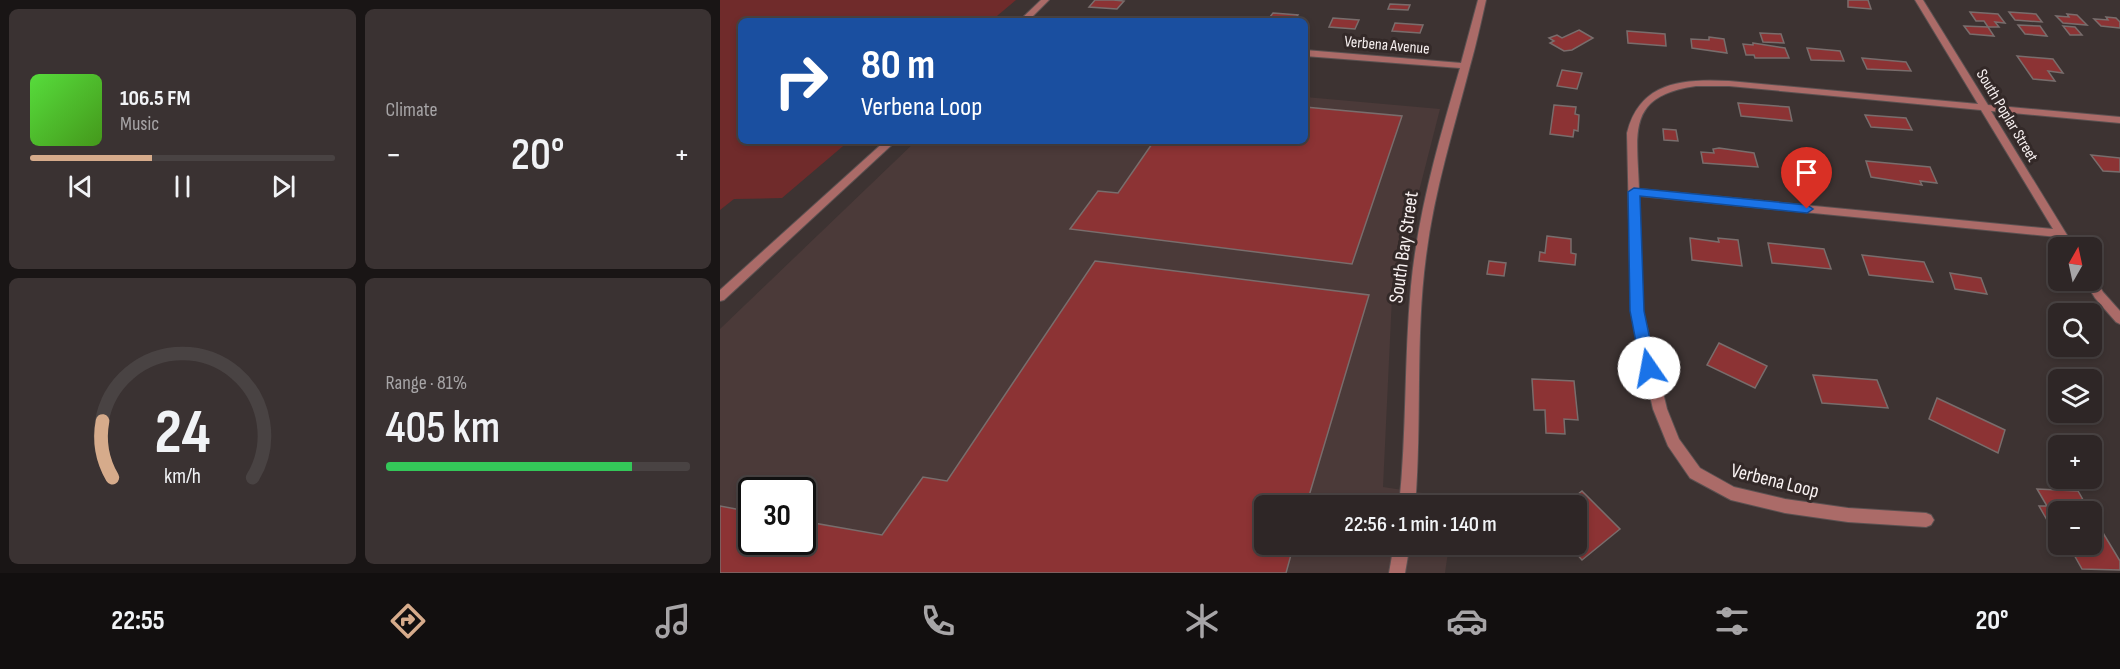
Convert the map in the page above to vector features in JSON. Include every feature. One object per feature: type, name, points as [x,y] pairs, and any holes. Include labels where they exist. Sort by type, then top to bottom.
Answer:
[{"type":"street","points":[[1026,18],[1045,0]]},
{"type":"street","name":"South Bay Street","points":[[1408,495],[1412,465],[1415,310],[1420,256],[1434,181],[1482,0]]},
{"type":"street","name":"South Poplar Street","points":[[1919,0],[2064,237]]},
{"type":"street","name":"Verbena Avenue","points":[[1308,53],[1466,66]]},
{"type":"street","name":"Verbena Loop","points":[[1926,520],[1848,516],[1785,506],[1731,493],[1695,473],[1672,442],[1649,368],[1637,311],[1632,133],[1636,112],[1644,103],[1666,90],[1711,84],[1982,106]]},
{"type":"street","points":[[1982,106],[2120,120]]},
{"type":"street","points":[[720,297],[888,144]]},
{"type":"street","points":[[1634,192],[2062,234]]},
{"type":"street","points":[[2096,291],[2120,319]]},
{"type":"street","points":[[1397,573],[1400,555]]},
{"type":"shaded area","points":[[720,0],[1016,0],[995,18],[738,18],[738,144],[845,144],[782,198],[734,199],[720,210]]},
{"type":"shaded area","points":[[1308,97],[1440,109],[1392,297],[1383,487],[1436,495],[1254,495],[1254,555],[1448,555],[1445,573],[720,573],[720,329],[913,144],[1308,144]]},
{"type":"building","points":[[1095,0],[1124,1],[1117,9],[1089,7]]},
{"type":"building","points":[[1848,0],[1868,0],[1871,9],[1848,7]]},
{"type":"building","points":[[1390,4],[1410,5],[1408,10],[1388,9]]},
{"type":"building","points":[[1970,12],[1998,14],[2005,23],[1995,22],[1999,27],[1988,27],[1984,21],[1976,21]]},
{"type":"building","points":[[2009,12],[2036,14],[2042,22],[2015,20]]},
{"type":"building","points":[[1273,13],[1298,15],[1296,18],[1269,18]]},
{"type":"building","points":[[2067,14],[2077,15],[2087,25],[2063,23],[2056,16],[2069,17]]},
{"type":"building","points":[[2106,17],[2116,18],[2120,22],[2120,28],[2101,26],[2094,19],[2108,20]]},
{"type":"building","points":[[1333,18],[1359,20],[1355,29],[1329,27]]},
{"type":"building","points":[[1395,23],[1423,25],[1420,33],[1392,31]]},
{"type":"building","points":[[2018,25],[2040,26],[2047,36],[2025,34]]},
{"type":"building","points":[[1964,26],[1988,27],[1994,36],[1970,34]]},
{"type":"building","points":[[2063,26],[2075,27],[2082,35],[2070,35]]},
{"type":"building","points":[[1579,30],[1593,38],[1572,50],[1564,51],[1550,43],[1554,41],[1549,38],[1557,35],[1562,38]]},
{"type":"building","points":[[1627,31],[1665,34],[1666,46],[1628,43]]},
{"type":"building","points":[[1760,33],[1781,34],[1784,43],[1763,42]]},
{"type":"building","points":[[1709,37],[1724,39],[1727,53],[1692,48],[1691,39],[1709,40]]},
{"type":"building","points":[[1753,43],[1785,48],[1789,58],[1755,58],[1754,55],[1746,55],[1743,44],[1753,45]]},
{"type":"building","points":[[1807,48],[1840,51],[1844,61],[1811,60]]},
{"type":"building","points":[[2017,56],[2053,59],[2063,73],[2048,71],[2055,81],[2033,79]]},
{"type":"building","points":[[1862,58],[1906,62],[1911,71],[1867,69]]},
{"type":"building","points":[[1562,70],[1582,73],[1577,89],[1557,86]]},
{"type":"building","points":[[1738,103],[1789,107],[1792,121],[1741,116]]},
{"type":"building","points":[[1554,105],[1576,107],[1575,114],[1579,115],[1578,131],[1574,130],[1573,137],[1550,134]]},
{"type":"building","points":[[1308,107],[1402,116],[1352,264],[1070,229],[1098,191],[1118,193],[1152,144],[1308,144]]},
{"type":"building","points":[[1865,115],[1906,118],[1912,130],[1871,127]]},
{"type":"building","points":[[1663,129],[1676,130],[1678,141],[1664,140]]},
{"type":"building","points":[[1713,149],[1754,153],[1758,167],[1703,163],[1701,152],[1714,153]]},
{"type":"building","points":[[2091,155],[2120,158],[2120,172],[2103,171]]},
{"type":"building","points":[[1866,161],[1930,167],[1937,183],[1920,181],[1922,185],[1871,177]]},
{"type":"building","points":[[1547,236],[1571,239],[1571,253],[1576,254],[1575,265],[1539,261],[1540,252],[1545,253]]},
{"type":"building","points":[[1690,238],[1719,242],[1718,238],[1738,240],[1742,266],[1692,260]]},
{"type":"building","points":[[1768,243],[1824,249],[1831,269],[1772,263]]},
{"type":"building","points":[[1862,255],[1924,262],[1933,282],[1869,275]]},
{"type":"building","points":[[1095,261],[1369,295],[1309,495],[1254,495],[1254,555],[1291,555],[1286,573],[720,573],[720,506],[738,509],[738,555],[816,555],[816,523],[882,535],[923,477],[947,481]]},
{"type":"building","points":[[1489,261],[1506,263],[1504,276],[1487,274]]},
{"type":"building","points":[[1950,273],[1981,278],[1987,294],[1955,289]]},
{"type":"building","points":[[1719,343],[1767,366],[1755,388],[1707,365]]},
{"type":"building","points":[[1813,375],[1877,380],[1888,408],[1822,403]]},
{"type":"building","points":[[1532,379],[1574,381],[1578,420],[1564,419],[1565,434],[1546,433],[1545,410],[1534,410]]},
{"type":"building","points":[[1937,398],[2005,430],[1998,453],[1929,419]]},
{"type":"building","points":[[2037,489],[2078,491],[2084,501],[2048,501],[2048,522],[2039,506],[2047,506]]},
{"type":"building","points":[[1587,496],[1620,529],[1582,560],[1578,555],[1587,555]]},
{"type":"building","points":[[2102,531],[2120,561],[2120,570],[2082,569],[2074,555],[2102,555]]},
{"type":"route","points":[[1649,368],[1637,311],[1634,276],[1634,192],[1807,209]]}]
